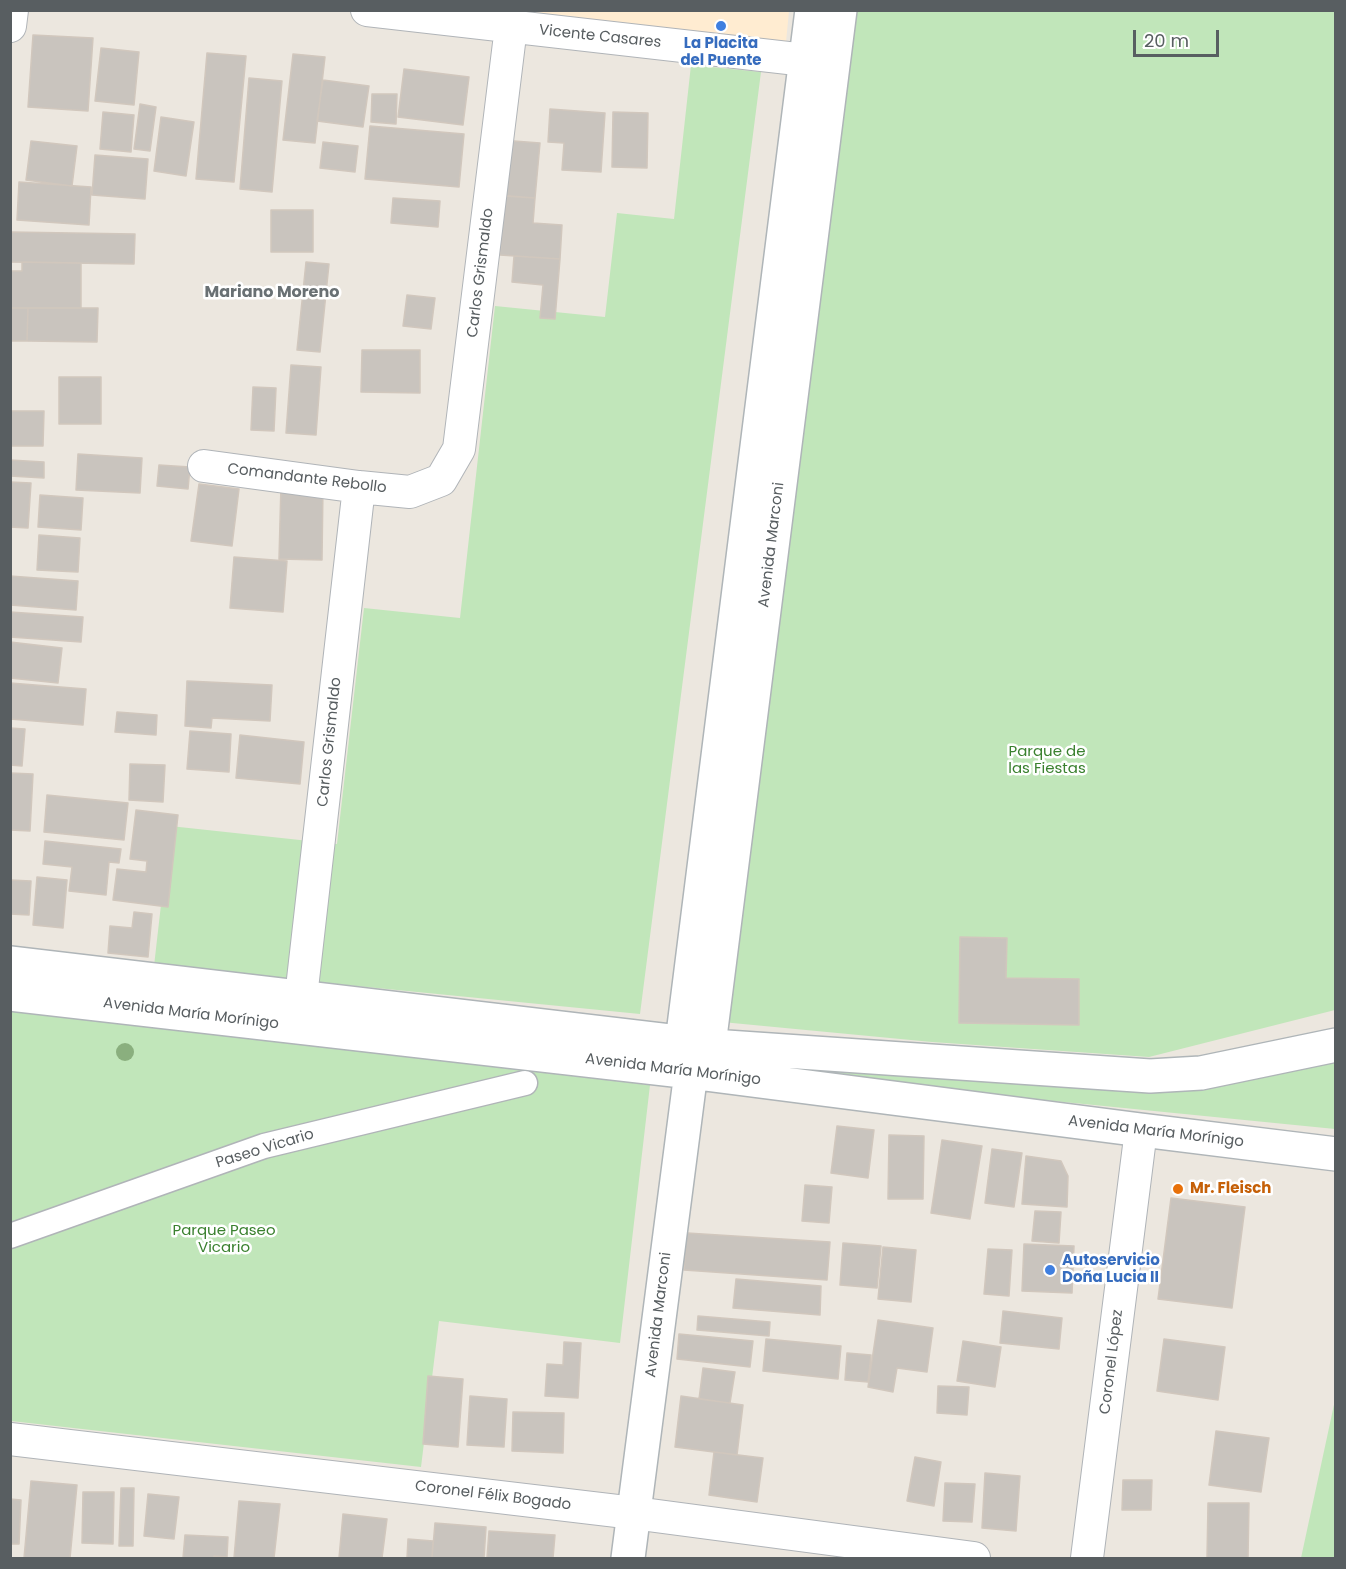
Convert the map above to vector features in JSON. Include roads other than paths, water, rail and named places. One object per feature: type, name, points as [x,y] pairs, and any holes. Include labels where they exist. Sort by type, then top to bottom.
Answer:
[{"type":"main road","name":"Avenida Marconi","points":[[812,10],[820,62]]},
{"type":"main road","name":"Avenida Marconi","points":[[628,1558],[820,62],[840,10]]},
{"type":"main road","name":"Avenida María Morínigo","points":[[10,963],[301,997],[694,1053],[1141,1130],[1335,1154]]},
{"type":"main road","name":"Avenida María Morínigo","points":[[10,994],[694,1053],[1150,1076],[1201,1073],[1335,1045]]},
{"type":"street","points":[[10,27],[12,10]]},
{"type":"street","name":"Vicente Casares","points":[[367,10],[820,62]]},
{"type":"street","name":"Carlos Grismaldo","points":[[410,492],[441,480],[459,449],[511,27]]},
{"type":"street","name":"Comandante Rebollo","points":[[204,466],[410,492]]},
{"type":"street","name":"Carlos Grismaldo","points":[[301,997],[359,487]]},
{"type":"street","name":"Paseo Vicario","points":[[10,1236],[264,1146],[525,1083]]},
{"type":"street","name":"Coronel López","points":[[1087,1558],[1141,1130]]},
{"type":"street","name":"Coronel Félix Bogado","points":[[10,1439],[634,1513],[974,1558]]},
{"type":"place","name":"La Placita del Puente","points":[[721,26]]},
{"type":"place","name":"Mr. Fleisch","points":[[1178,1189]]},
{"type":"place","name":"Autoservicio Doña Lucia II","points":[[1050,1270]]},
{"type":"district","name":"Mariano Moreno","points":[[272,293]]},
{"type":"park label","name":"Parque de las Fiestas","points":[[1047,760]]},
{"type":"park label","name":"Parque Paseo Vicario","points":[[224,1240]]}]
